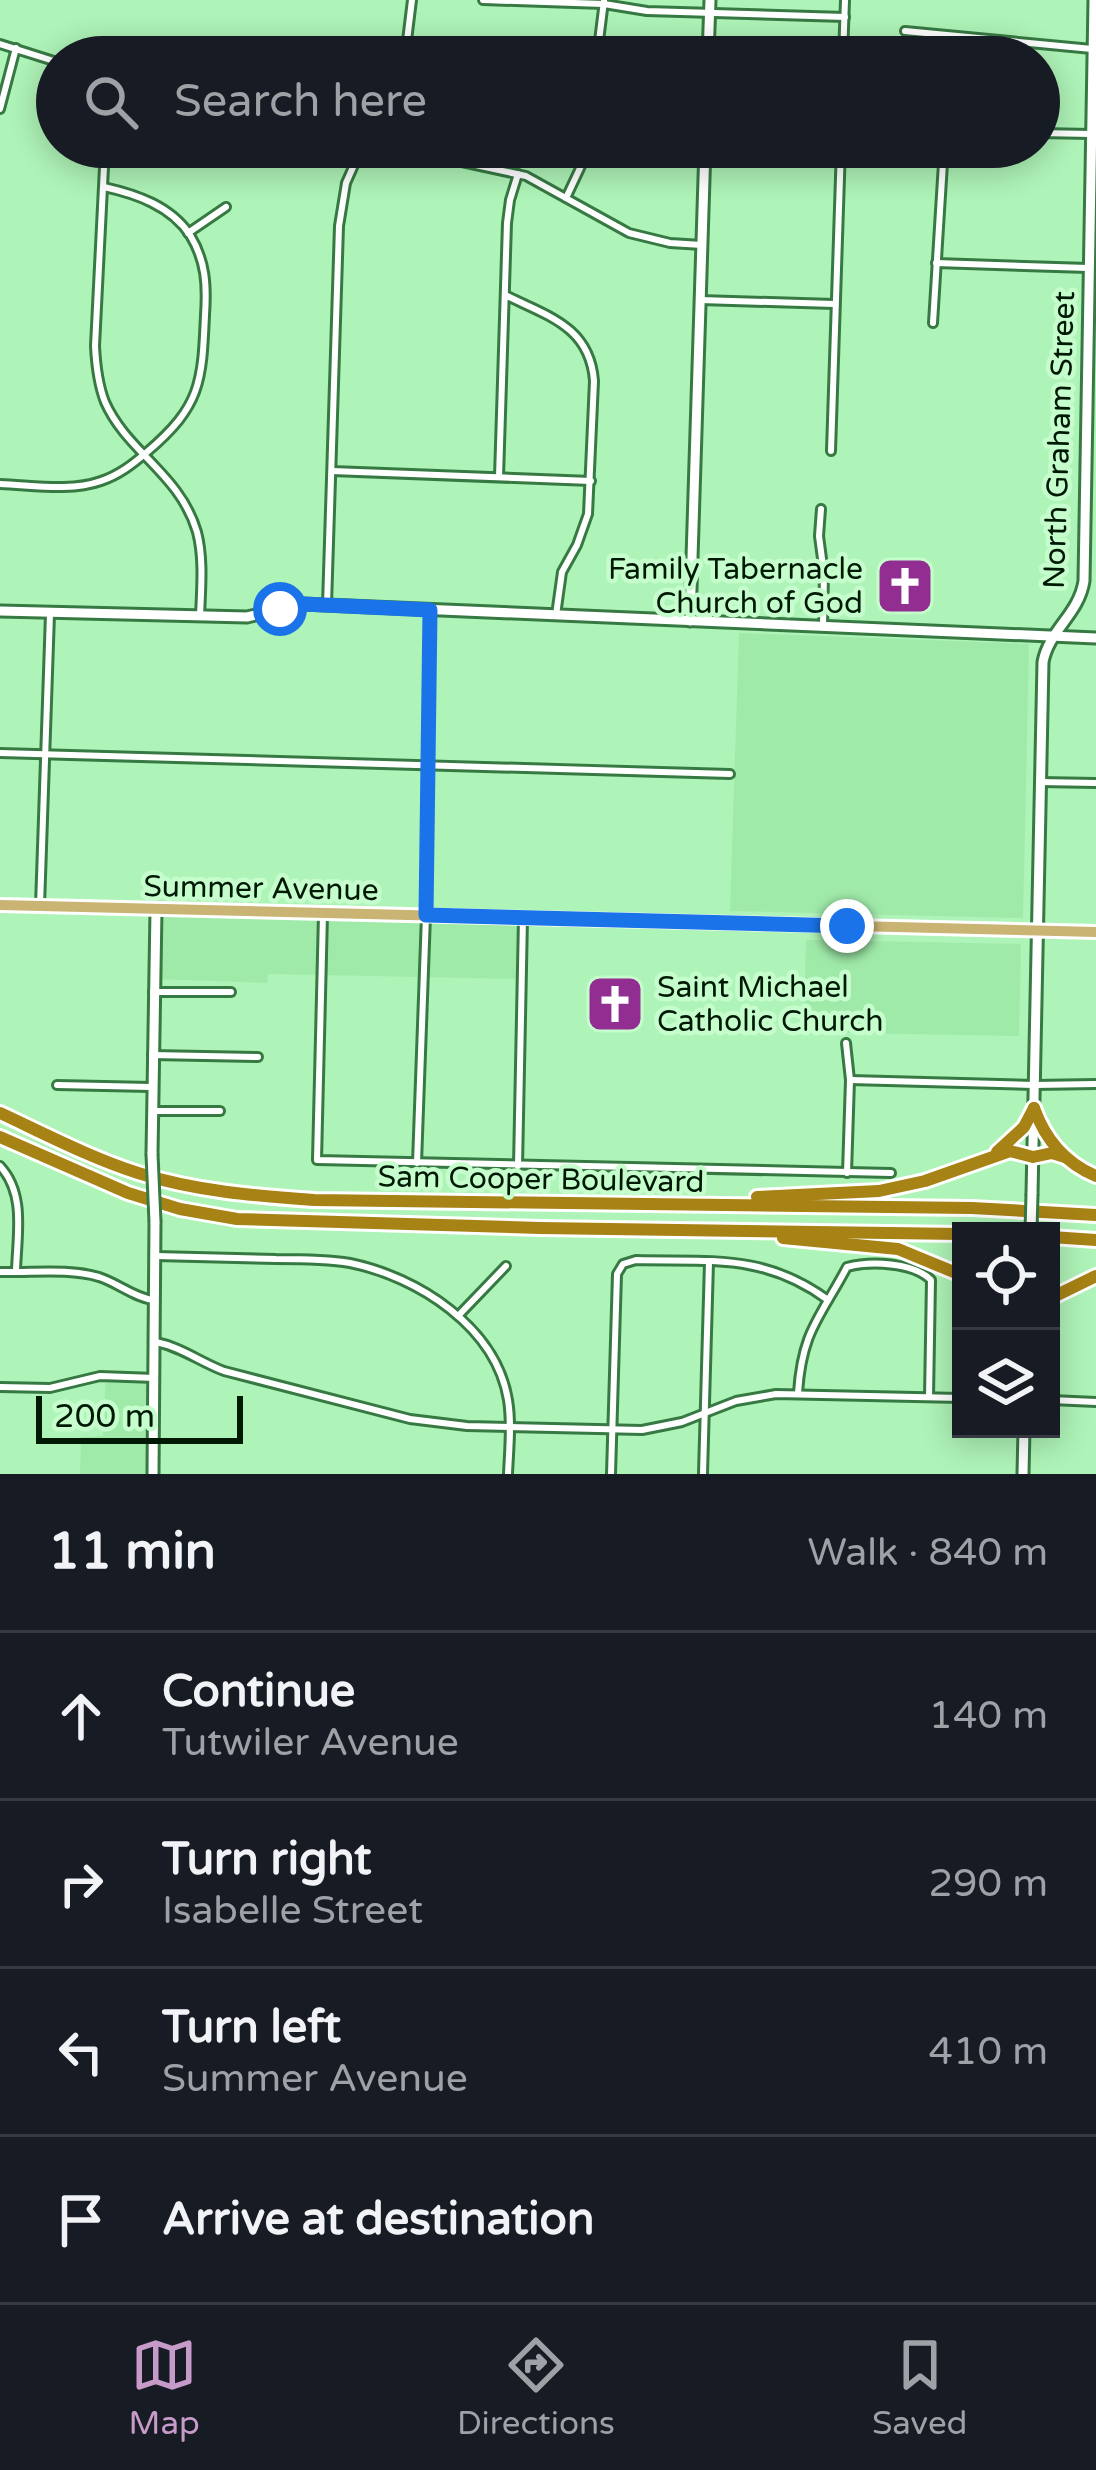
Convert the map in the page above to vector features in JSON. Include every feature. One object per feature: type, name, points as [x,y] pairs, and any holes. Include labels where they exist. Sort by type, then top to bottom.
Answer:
[{"type":"highway","points":[[992,1157],[1024,1127],[1034,1108]]},
{"type":"highway","points":[[1034,1108],[1041,1129],[1065,1157]]},
{"type":"highway","name":"Sam Cooper Boulevard","points":[[0,1113],[137,1173],[248,1195],[314,1200],[972,1208],[1096,1215]]},
{"type":"highway","name":"Sam Cooper Boulevard","points":[[0,1137],[128,1193],[180,1210],[237,1219],[952,1234]]},
{"type":"highway","points":[[554,1202],[879,1191],[1010,1151],[1033,1157],[1052,1153],[1096,1176]]},
{"type":"highway","points":[[741,1230],[775,1238],[898,1249],[952,1271]]},
{"type":"highway","points":[[1060,1238],[1096,1240]]},
{"type":"highway","points":[[1060,1294],[1096,1276]]},
{"type":"main road","name":"Summer Avenue","points":[[0,905],[1096,932]]},
{"type":"street","points":[[408,36],[412,0]]},
{"type":"street","points":[[483,0],[604,2],[647,11],[844,16]]},
{"type":"street","points":[[709,36],[710,0]]},
{"type":"street","points":[[844,36],[845,0]]},
{"type":"street","name":"North Graham Street","points":[[1031,1222],[1043,662],[1053,637],[1080,600],[1084,581],[1094,0]]},
{"type":"street","points":[[600,36],[604,2]]},
{"type":"street","points":[[905,31],[958,36]]},
{"type":"street","points":[[0,44],[36,55]]},
{"type":"street","points":[[1060,46],[1094,49]]},
{"type":"street","points":[[0,109],[16,49]]},
{"type":"street","points":[[1060,133],[1091,134]]},
{"type":"street","points":[[105,168],[97,376],[122,430],[170,479],[184,502],[197,533],[200,616]]},
{"type":"street","points":[[327,605],[339,226],[353,168]]},
{"type":"street","points":[[494,168],[518,173],[629,233],[702,245]]},
{"type":"street","points":[[566,198],[580,168]]},
{"type":"street","points":[[690,622],[704,168]]},
{"type":"street","points":[[831,451],[840,168]]},
{"type":"street","points":[[932,323],[943,168]]},
{"type":"street","points":[[500,477],[508,211],[518,173]]},
{"type":"street","points":[[0,484],[69,486],[99,482],[123,471],[173,429],[188,410],[203,372],[207,286],[202,260],[188,233],[152,203],[104,187]]},
{"type":"street","points":[[188,233],[226,207]]},
{"type":"street","points":[[937,263],[1088,268]]},
{"type":"street","points":[[505,295],[579,337],[589,355],[594,381],[588,514],[562,572],[556,616]]},
{"type":"street","points":[[700,300],[836,304]]},
{"type":"street","points":[[332,471],[590,481]]},
{"type":"street","points":[[821,509],[818,536],[825,579],[824,626]]},
{"type":"street","points":[[0,611],[248,617],[289,606],[327,605],[1096,638]]},
{"type":"street","points":[[417,1163],[430,610]]},
{"type":"street","points":[[40,906],[50,614]]},
{"type":"street","points":[[0,753],[730,774]]},
{"type":"street","points":[[1040,782],[1096,783]]},
{"type":"street","points":[[153,1474],[156,1256],[151,1088],[156,910]]},
{"type":"street","points":[[322,914],[317,1160],[891,1174]]},
{"type":"street","points":[[518,1166],[524,917]]},
{"type":"street","points":[[153,992],[231,992]]},
{"type":"street","points":[[846,1042],[848,1174]]},
{"type":"street","points":[[152,1055],[258,1057]]},
{"type":"street","points":[[850,1080],[1096,1084]]},
{"type":"street","points":[[57,1085],[151,1088]]},
{"type":"street","points":[[151,1111],[220,1112]]},
{"type":"street","points":[[0,1166],[17,1195],[16,1272]]},
{"type":"street","points":[[156,1256],[347,1263],[405,1282],[458,1316],[496,1363],[506,1390],[508,1474]]},
{"type":"street","points":[[611,1474],[617,1274],[623,1264],[636,1260],[751,1264],[772,1269],[828,1300]]},
{"type":"street","points":[[703,1474],[709,1261]]},
{"type":"street","points":[[798,1394],[804,1346],[850,1265],[900,1267],[930,1277],[929,1397]]},
{"type":"street","points":[[458,1316],[506,1266]]},
{"type":"street","points":[[0,1272],[93,1276],[156,1301]]},
{"type":"street","points":[[155,1342],[179,1348],[224,1371],[450,1425],[612,1430],[664,1427],[758,1396],[952,1398]]},
{"type":"street","points":[[0,1387],[50,1388],[100,1376],[155,1378]]},
{"type":"street","points":[[1060,1400],[1096,1402]]},
{"type":"street","points":[[1023,1474],[1024,1438]]},
{"type":"shaded area","points":[[739,633],[1029,644],[1023,918],[730,911]]},
{"type":"shaded area","points":[[156,910],[523,917],[522,979],[268,974],[267,983],[155,979]]},
{"type":"shaded area","points":[[806,940],[1021,944],[1019,1036],[804,1032]]},
{"type":"shaded area","points":[[106,1376],[155,1378],[153,1474],[80,1474],[81,1437],[103,1436]]},
{"type":"place","name":"Family Tabernacle Church of God","points":[[905,586]]},
{"type":"place","name":"Saint Michael Catholic Church","points":[[615,1004]]},
{"type":"route","points":[[280,609],[303,604],[430,610],[426,915],[847,926]]}]
